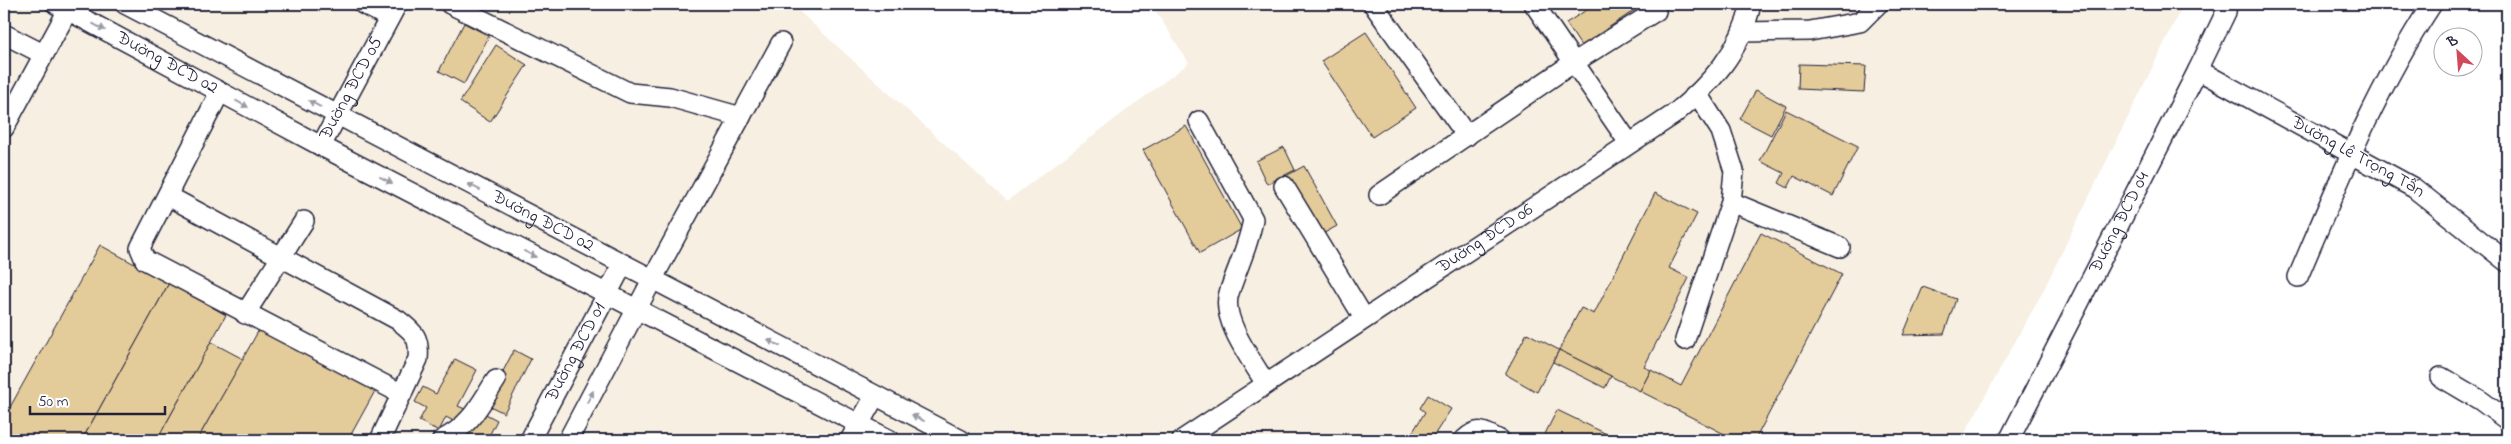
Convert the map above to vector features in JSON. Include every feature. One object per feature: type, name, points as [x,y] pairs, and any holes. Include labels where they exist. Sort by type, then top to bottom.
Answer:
[{"type":"street","name":"Đường ĐCD 02","points":[[125,4],[961,440]]},
{"type":"street","points":[[363,4],[393,11]]},
{"type":"street","points":[[450,4],[630,93],[670,98],[740,117]]},
{"type":"street","points":[[1373,4],[1467,136]]},
{"type":"street","points":[[1534,4],[1629,143]]},
{"type":"street","name":"Đường ĐCD 06","points":[[1182,440],[1673,115],[1698,95],[1720,68],[1743,32],[1752,4]]},
{"type":"street","points":[[1743,32],[1810,31],[1860,22],[1878,4]]},
{"type":"street","name":"Đường ĐCD 04","points":[[2009,440],[2198,70],[2226,12],[2227,4]]},
{"type":"street","points":[[2298,277],[2351,152],[2410,36],[2432,4]]},
{"type":"street","name":"Đường ĐCD 02","points":[[62,7],[321,146],[637,309],[855,433],[890,440]]},
{"type":"street","points":[[4,128],[43,54],[62,7]]},
{"type":"street","name":"Đường ĐCD 05","points":[[321,146],[393,11]]},
{"type":"street","points":[[1380,195],[1573,63],[1656,11]]},
{"type":"street","points":[[4,34],[43,54]]},
{"type":"street","name":"Đường ĐCD 01","points":[[568,440],[652,280],[781,43]]},
{"type":"street","name":"Đường Lê Trọng Tấn","points":[[2198,70],[2351,152],[2428,197],[2507,262]]},
{"type":"street","points":[[220,92],[140,248],[144,260],[402,394]]},
{"type":"street","points":[[1685,340],[1732,202],[1734,171],[1728,147],[1721,131],[1698,95]]},
{"type":"street","points":[[1199,121],[1253,219],[1251,232],[1229,294],[1227,306],[1230,322],[1266,384]]},
{"type":"street","points":[[1284,186],[1364,318]]},
{"type":"street","points":[[168,196],[398,320],[413,331],[420,345],[418,359],[380,440]]},
{"type":"street","points":[[1732,202],[1840,247]]},
{"type":"street","points":[[245,314],[304,221]]},
{"type":"street","name":"Đường ĐCD 01","points":[[530,440],[622,264]]},
{"type":"street","points":[[2441,377],[2480,400],[2507,420]]},
{"type":"street","points":[[442,440],[459,431],[470,420],[496,380]]},
{"type":"street","points":[[855,433],[875,396]]},
{"type":"street","points":[[1464,440],[1472,432],[1482,431],[1500,440]]},
{"type":"shaded area","points":[[4,4],[791,4],[1007,201],[1189,63],[1151,4],[2180,4],[2180,11],[2041,295],[1961,440],[4,440]]},
{"type":"building","points":[[1596,4],[1644,4],[1581,46],[1566,23]]},
{"type":"building","points":[[464,23],[489,36],[464,84],[439,71]]},
{"type":"building","points":[[1366,32],[1416,108],[1372,137],[1321,61]]},
{"type":"building","points":[[496,45],[527,65],[490,122],[460,102]]},
{"type":"building","points":[[1799,64],[1866,66],[1864,92],[1798,89]]},
{"type":"building","points":[[1756,90],[1786,106],[1771,135],[1740,119]]},
{"type":"building","points":[[1786,110],[1858,146],[1833,196],[1794,176],[1788,188],[1779,183],[1784,173],[1760,161]]},
{"type":"building","points":[[1186,126],[1242,229],[1200,253],[1143,150]]},
{"type":"building","points":[[1284,147],[1295,170],[1267,184],[1256,161]]},
{"type":"building","points":[[1304,166],[1337,226],[1310,241],[1277,181]]},
{"type":"building","points":[[1655,193],[1697,214],[1669,268],[1689,278],[1644,367],[1651,370],[1640,391],[1559,350],[1581,308],[1594,314]]},
{"type":"building","points":[[1761,233],[1842,274],[1755,440],[1736,440],[1640,391],[1651,370],[1681,386]]},
{"type":"building","points":[[100,245],[169,283],[82,440],[4,440],[4,418]]},
{"type":"building","points":[[169,283],[226,315],[157,440],[82,440]]},
{"type":"building","points":[[1923,287],[1956,299],[1944,334],[1903,335]]},
{"type":"building","points":[[260,328],[375,391],[348,440],[197,440]]},
{"type":"building","points":[[1527,333],[1559,350],[1537,392],[1505,374]]},
{"type":"building","points":[[211,342],[243,359],[197,440],[157,440]]},
{"type":"building","points":[[514,350],[531,359],[504,413],[486,404]]},
{"type":"building","points":[[1559,350],[1611,376],[1605,388],[1553,362]]},
{"type":"building","points":[[455,359],[477,370],[458,406],[465,409],[457,423],[446,417],[439,431],[419,421],[426,408],[415,402],[423,387],[436,394]]},
{"type":"building","points":[[1428,395],[1451,409],[1431,440],[1409,438],[1425,412],[1420,408]]},
{"type":"building","points":[[1557,410],[1619,440],[1542,440]]},
{"type":"building","points":[[480,411],[497,420],[487,440],[464,440]]}]
